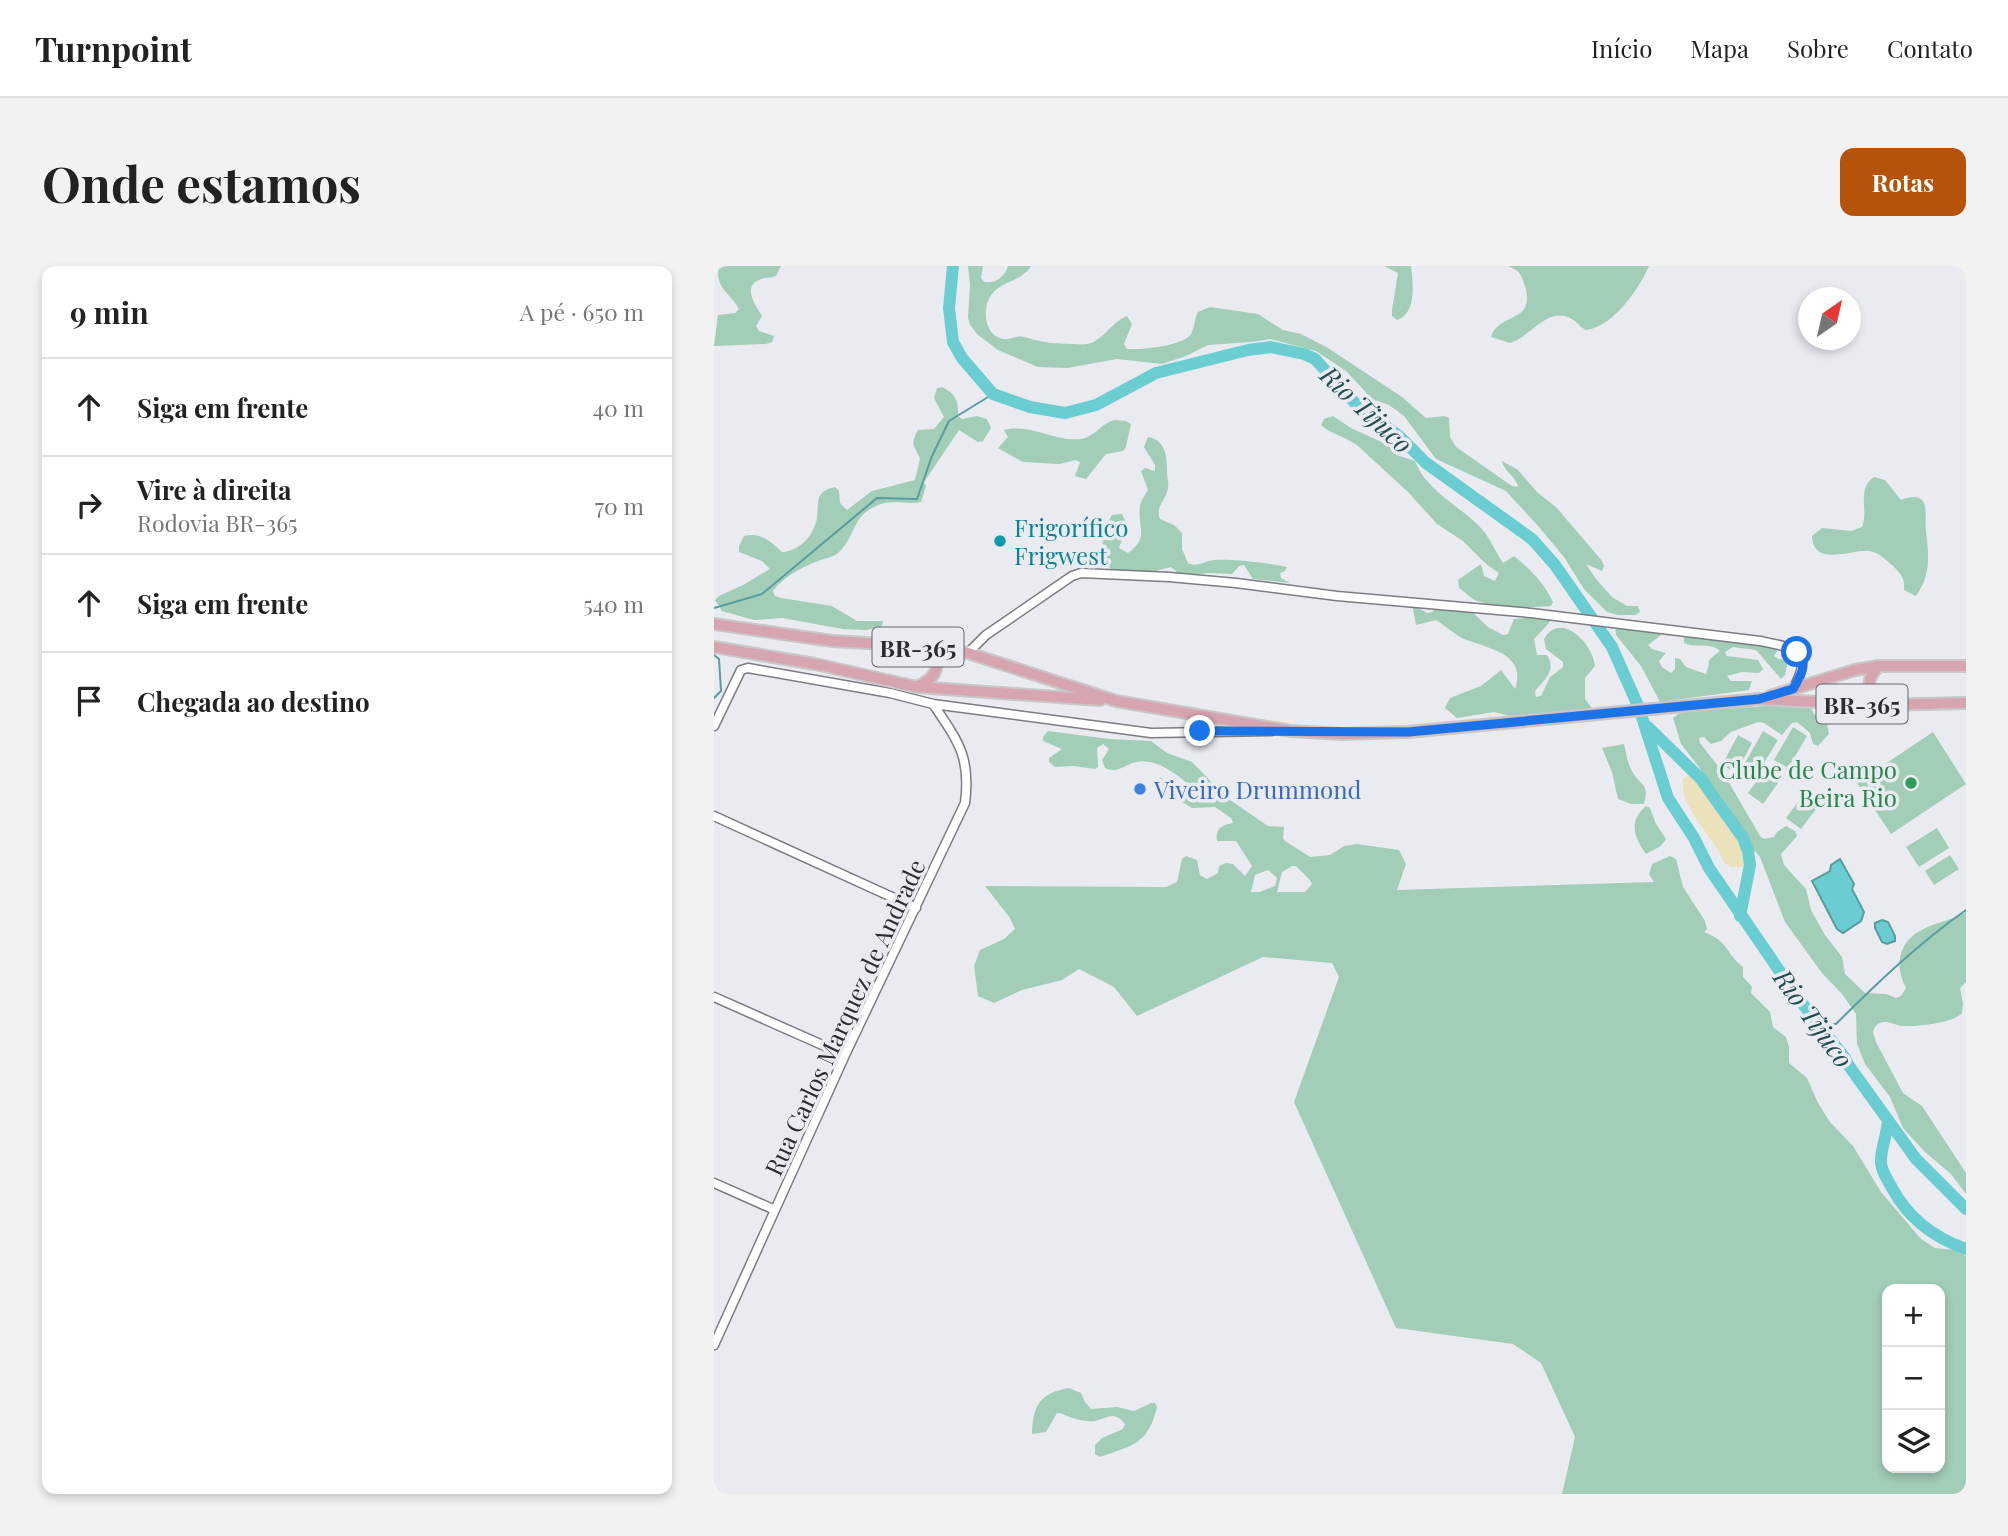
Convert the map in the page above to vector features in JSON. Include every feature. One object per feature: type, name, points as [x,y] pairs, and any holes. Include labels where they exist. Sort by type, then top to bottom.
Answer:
[{"type":"main road","name":"BR-365","points":[[714,624],[832,641],[968,653],[1116,701]]},
{"type":"main road","name":"BR-365","points":[[714,647],[815,664],[917,687],[1116,701],[1291,731],[1342,734],[1408,732],[1548,721],[1726,703],[1759,699],[1856,670],[1879,666],[1966,666]]},
{"type":"main road","name":"BR-365","points":[[917,687],[930,680],[937,670],[937,657],[929,648]]},
{"type":"main road","name":"BR-365","points":[[1879,666],[1868,682],[1870,692],[1881,705]]},
{"type":"main road","name":"BR-365","points":[[1759,699],[1881,705],[1966,703]]},
{"type":"street","points":[[968,653],[986,635],[1060,582],[1081,573],[1222,582],[1337,596],[1531,613],[1760,641],[1797,652],[1803,663],[1802,673],[1793,689]]},
{"type":"street","points":[[714,726],[741,670],[748,667],[890,693],[933,704],[1151,733],[1291,731]]},
{"type":"street","name":"Rua Carlos Marquez de Andrade","points":[[714,1345],[845,1055],[965,803],[967,787],[964,755],[933,704]]},
{"type":"street","points":[[714,816],[916,908]]},
{"type":"street","points":[[714,997],[845,1055]]},
{"type":"street","points":[[714,1183],[775,1210]]},
{"type":"green space","points":[[719,266],[781,266],[776,276],[761,279],[751,287],[754,302],[762,316],[756,326],[759,331],[774,336],[772,342],[714,346],[718,315],[735,313],[739,309],[721,285]]},
{"type":"green space","points":[[968,266],[983,266],[981,278],[984,282],[992,282],[1005,273],[1008,266],[1031,266],[1027,272],[993,293],[987,304],[989,328],[997,337],[1003,339],[1021,337],[1047,342],[1088,344],[1127,316],[1132,324],[1124,344],[1127,349],[1142,349],[1180,342],[1187,338],[1191,334],[1198,312],[1210,307],[1258,314],[1283,330],[1301,334],[1328,348],[1402,397],[1426,418],[1449,418],[1450,437],[1456,447],[1512,486],[1518,487],[1502,461],[1518,470],[1538,493],[1556,507],[1602,561],[1602,571],[1586,564],[1596,579],[1612,597],[1627,606],[1638,606],[1640,612],[1635,615],[1618,615],[1607,612],[1584,589],[1564,557],[1506,491],[1436,459],[1404,416],[1389,405],[1372,399],[1346,371],[1316,351],[1270,339],[1208,345],[1162,364],[1117,359],[1067,368],[1038,367],[998,350],[970,325]]},
{"type":"green space","points":[[1384,266],[1411,266],[1411,304],[1403,317],[1397,320],[1392,316],[1392,310],[1398,273]]},
{"type":"green space","points":[[1508,266],[1649,266],[1632,296],[1606,322],[1586,330],[1572,319],[1555,316],[1510,343],[1491,337],[1501,324],[1521,312],[1527,298],[1518,271]]},
{"type":"green space","points":[[942,387],[956,399],[958,416],[962,419],[977,416],[987,419],[991,428],[983,441],[978,442],[959,430],[924,482],[926,486],[921,502],[889,502],[869,510],[858,521],[838,553],[793,573],[773,591],[775,596],[781,598],[832,606],[857,621],[883,621],[882,626],[867,630],[843,629],[782,618],[754,620],[722,611],[715,600],[719,596],[770,569],[762,561],[739,552],[744,536],[760,536],[782,552],[789,551],[809,536],[817,518],[819,499],[828,489],[835,487],[839,491],[840,503],[847,510],[872,491],[915,480],[920,459],[914,439],[918,430],[934,429],[944,417],[934,398],[937,388]]},
{"type":"green space","points":[[1333,416],[1351,428],[1388,445],[1397,455],[1415,461],[1435,489],[1483,530],[1503,563],[1514,556],[1531,571],[1553,602],[1551,606],[1494,605],[1474,600],[1459,588],[1458,580],[1481,564],[1484,576],[1495,581],[1499,573],[1463,541],[1437,524],[1408,492],[1358,446],[1321,425],[1324,419]]},
{"type":"green space","points":[[1115,420],[1131,424],[1126,447],[1123,451],[1106,454],[1086,479],[1075,476],[1080,462],[1076,460],[1059,464],[1023,462],[998,448],[1008,437],[1004,430],[1024,429],[1062,438],[1081,439]]},
{"type":"green space","points":[[1148,437],[1162,445],[1167,461],[1168,486],[1159,510],[1160,519],[1174,525],[1182,533],[1182,549],[1188,563],[1198,565],[1222,560],[1287,567],[1280,573],[1281,578],[1290,583],[1253,579],[1244,565],[1239,566],[1232,574],[1177,576],[1171,567],[1148,573],[1112,570],[1104,562],[1102,533],[1112,515],[1122,514],[1126,524],[1119,548],[1128,553],[1141,537],[1140,506],[1148,490],[1141,471],[1145,468],[1155,471],[1155,465],[1144,447]]},
{"type":"green space","points":[[1874,477],[1885,480],[1901,500],[1918,498],[1925,505],[1928,565],[1916,596],[1904,590],[1900,574],[1876,553],[1862,551],[1835,555],[1819,552],[1814,546],[1812,536],[1822,528],[1851,531],[1862,527],[1864,494]]},
{"type":"green space","points":[[1412,604],[1427,613],[1432,612],[1439,604],[1471,611],[1488,627],[1503,635],[1508,634],[1514,619],[1546,616],[1551,618],[1534,639],[1537,655],[1547,655],[1551,665],[1548,674],[1535,691],[1536,697],[1541,696],[1550,677],[1563,667],[1563,662],[1546,649],[1544,639],[1551,631],[1567,629],[1582,640],[1593,657],[1595,666],[1585,678],[1585,699],[1592,708],[1588,712],[1510,716],[1494,712],[1457,718],[1445,708],[1450,698],[1481,686],[1501,670],[1515,689],[1516,667],[1503,654],[1464,639],[1436,620],[1416,625]]},
{"type":"green space","points":[[1615,624],[1661,630],[1661,635],[1648,645],[1666,653],[1659,661],[1662,667],[1671,673],[1675,669],[1675,658],[1680,659],[1686,667],[1706,674],[1710,660],[1720,651],[1711,646],[1684,643],[1687,634],[1780,646],[1774,656],[1788,660],[1785,675],[1781,679],[1756,650],[1733,647],[1725,652],[1727,656],[1758,660],[1763,669],[1759,673],[1742,672],[1727,676],[1731,681],[1752,681],[1749,690],[1660,702],[1641,666],[1616,635]]},
{"type":"green space","points":[[1809,705],[1814,714],[1827,723],[1829,734],[1818,746],[1813,744],[1810,733],[1797,722],[1792,723],[1782,735],[1758,722],[1731,732],[1721,741],[1711,744],[1704,737],[1699,738],[1700,743],[1724,774],[1760,836],[1764,839],[1774,837],[1786,826],[1795,831],[1797,836],[1781,854],[1784,865],[1806,889],[1811,910],[1842,957],[1845,974],[1865,993],[1886,994],[1896,998],[1901,996],[1906,988],[1900,959],[1906,943],[1920,931],[1966,912],[1966,982],[1960,988],[1962,1013],[1943,1022],[1925,1025],[1902,1026],[1883,1022],[1876,1025],[1873,1032],[1903,1093],[1922,1106],[1966,1173],[1966,1194],[1951,1174],[1925,1152],[1903,1128],[1890,1097],[1865,1064],[1857,1044],[1856,1014],[1785,922],[1760,857],[1746,841],[1699,767],[1681,744],[1673,718],[1689,711]]},
{"type":"green space","points":[[1793,727],[1807,736],[1788,768],[1774,760]]},
{"type":"green space","points":[[1048,731],[1151,741],[1167,753],[1192,762],[1227,798],[1268,826],[1284,827],[1285,841],[1310,857],[1330,855],[1344,846],[1357,844],[1399,850],[1406,864],[1397,890],[1654,882],[1649,874],[1652,864],[1670,856],[1676,859],[1683,887],[1705,921],[1707,929],[1704,932],[1719,940],[1743,967],[1743,977],[1752,987],[1751,993],[1770,1012],[1773,1027],[1786,1037],[1789,1063],[1807,1078],[1830,1122],[1853,1146],[1881,1192],[1921,1239],[1935,1248],[1955,1250],[1966,1256],[1966,1494],[1562,1494],[1575,1437],[1541,1363],[1513,1344],[1396,1328],[1294,1102],[1339,977],[1332,963],[1263,957],[1137,1016],[1114,987],[1079,969],[1062,980],[1022,990],[994,1003],[978,996],[974,966],[980,950],[1004,939],[1015,929],[1010,918],[985,886],[1166,887],[1177,882],[1182,859],[1186,856],[1197,860],[1200,875],[1207,879],[1218,873],[1219,866],[1226,863],[1233,864],[1245,876],[1252,866],[1236,841],[1217,841],[1218,830],[1233,823],[1231,818],[1215,807],[1192,808],[1159,788],[1160,777],[1185,793],[1194,792],[1183,780],[1160,765],[1144,761],[1110,770],[1105,768],[1102,760],[1109,749],[1103,744],[1097,748],[1098,767],[1095,769],[1055,767],[1049,762],[1049,758],[1062,749],[1043,741]],"holes":[[[1296,866],[1312,884],[1305,892],[1277,892],[1282,872]],[[1268,870],[1277,878],[1275,886],[1251,892],[1255,875]]]},
{"type":"green space","points":[[1763,731],[1778,740],[1759,771],[1745,763]]},
{"type":"green space","name":"Clube de Campo Beira Rio","points":[[1933,732],[1966,784],[1891,834],[1857,783]]},
{"type":"green space","points":[[1738,735],[1752,743],[1736,773],[1722,765]]},
{"type":"green space","points":[[1624,744],[1631,770],[1645,789],[1644,804],[1631,804],[1618,799],[1612,772],[1602,748]]},
{"type":"green space","points":[[1769,765],[1783,776],[1763,804],[1748,793]]},
{"type":"green space","points":[[1807,790],[1822,801],[1801,829],[1786,818]]},
{"type":"green space","points":[[1646,806],[1650,808],[1666,839],[1661,846],[1646,854],[1638,841],[1635,823]]},
{"type":"green space","points":[[1937,828],[1949,848],[1919,867],[1906,847]]},
{"type":"green space","points":[[1950,855],[1959,869],[1934,885],[1925,871]]},
{"type":"green space","points":[[1069,1388],[1081,1393],[1091,1409],[1117,1407],[1134,1411],[1151,1403],[1155,1403],[1157,1407],[1144,1436],[1131,1446],[1100,1457],[1095,1454],[1095,1445],[1102,1438],[1123,1429],[1125,1424],[1118,1417],[1090,1421],[1057,1413],[1046,1432],[1032,1434],[1034,1415],[1040,1402],[1051,1393]]},
{"type":"sand","points":[[1691,774],[1743,843],[1746,860],[1742,867],[1731,867],[1724,863],[1714,843],[1692,812],[1683,790],[1683,779]]},
{"type":"water","points":[[1840,859],[1854,884],[1852,889],[1864,912],[1861,921],[1843,933],[1837,929],[1812,881],[1830,871],[1831,865]]},
{"type":"water","points":[[1882,920],[1888,922],[1895,941],[1887,944],[1882,942],[1875,923]]},
{"type":"waterway","name":"Rio Tijuco","points":[[953,266],[949,308],[953,342],[962,358],[993,394],[1030,407],[1065,413],[1096,405],[1156,373],[1248,350],[1271,347],[1304,354],[1315,359],[1356,404],[1399,436],[1426,463],[1532,539],[1555,565],[1612,647],[1639,708],[1668,798],[1694,838],[1709,868],[1798,998],[1845,1058],[1916,1159],[1966,1209]]},
{"type":"waterway","points":[[714,608],[762,594],[877,498],[917,499],[932,456],[949,421],[993,394]]},
{"type":"waterway","points":[[714,655],[719,659],[721,691],[714,698]]},
{"type":"waterway","name":"Rio Tijuco","points":[[1648,727],[1701,779],[1743,838],[1750,865],[1740,916]]},
{"type":"waterway","points":[[1819,1024],[1836,1024],[1899,964],[1966,910]]},
{"type":"waterway","name":"Rio Tijuco","points":[[1888,1121],[1881,1163],[1899,1199],[1923,1226],[1966,1249]]},
{"type":"place","name":"Frigorífico Frigwest","points":[[1000,541]]},
{"type":"place","name":"Clube de Campo Beira Rio","points":[[1911,783]]},
{"type":"place","name":"Viveiro Drummond","points":[[1140,789]]},
{"type":"route","points":[[1200,731],[1342,734],[1408,732],[1548,721],[1759,699],[1793,689],[1804,667],[1797,652]]}]
